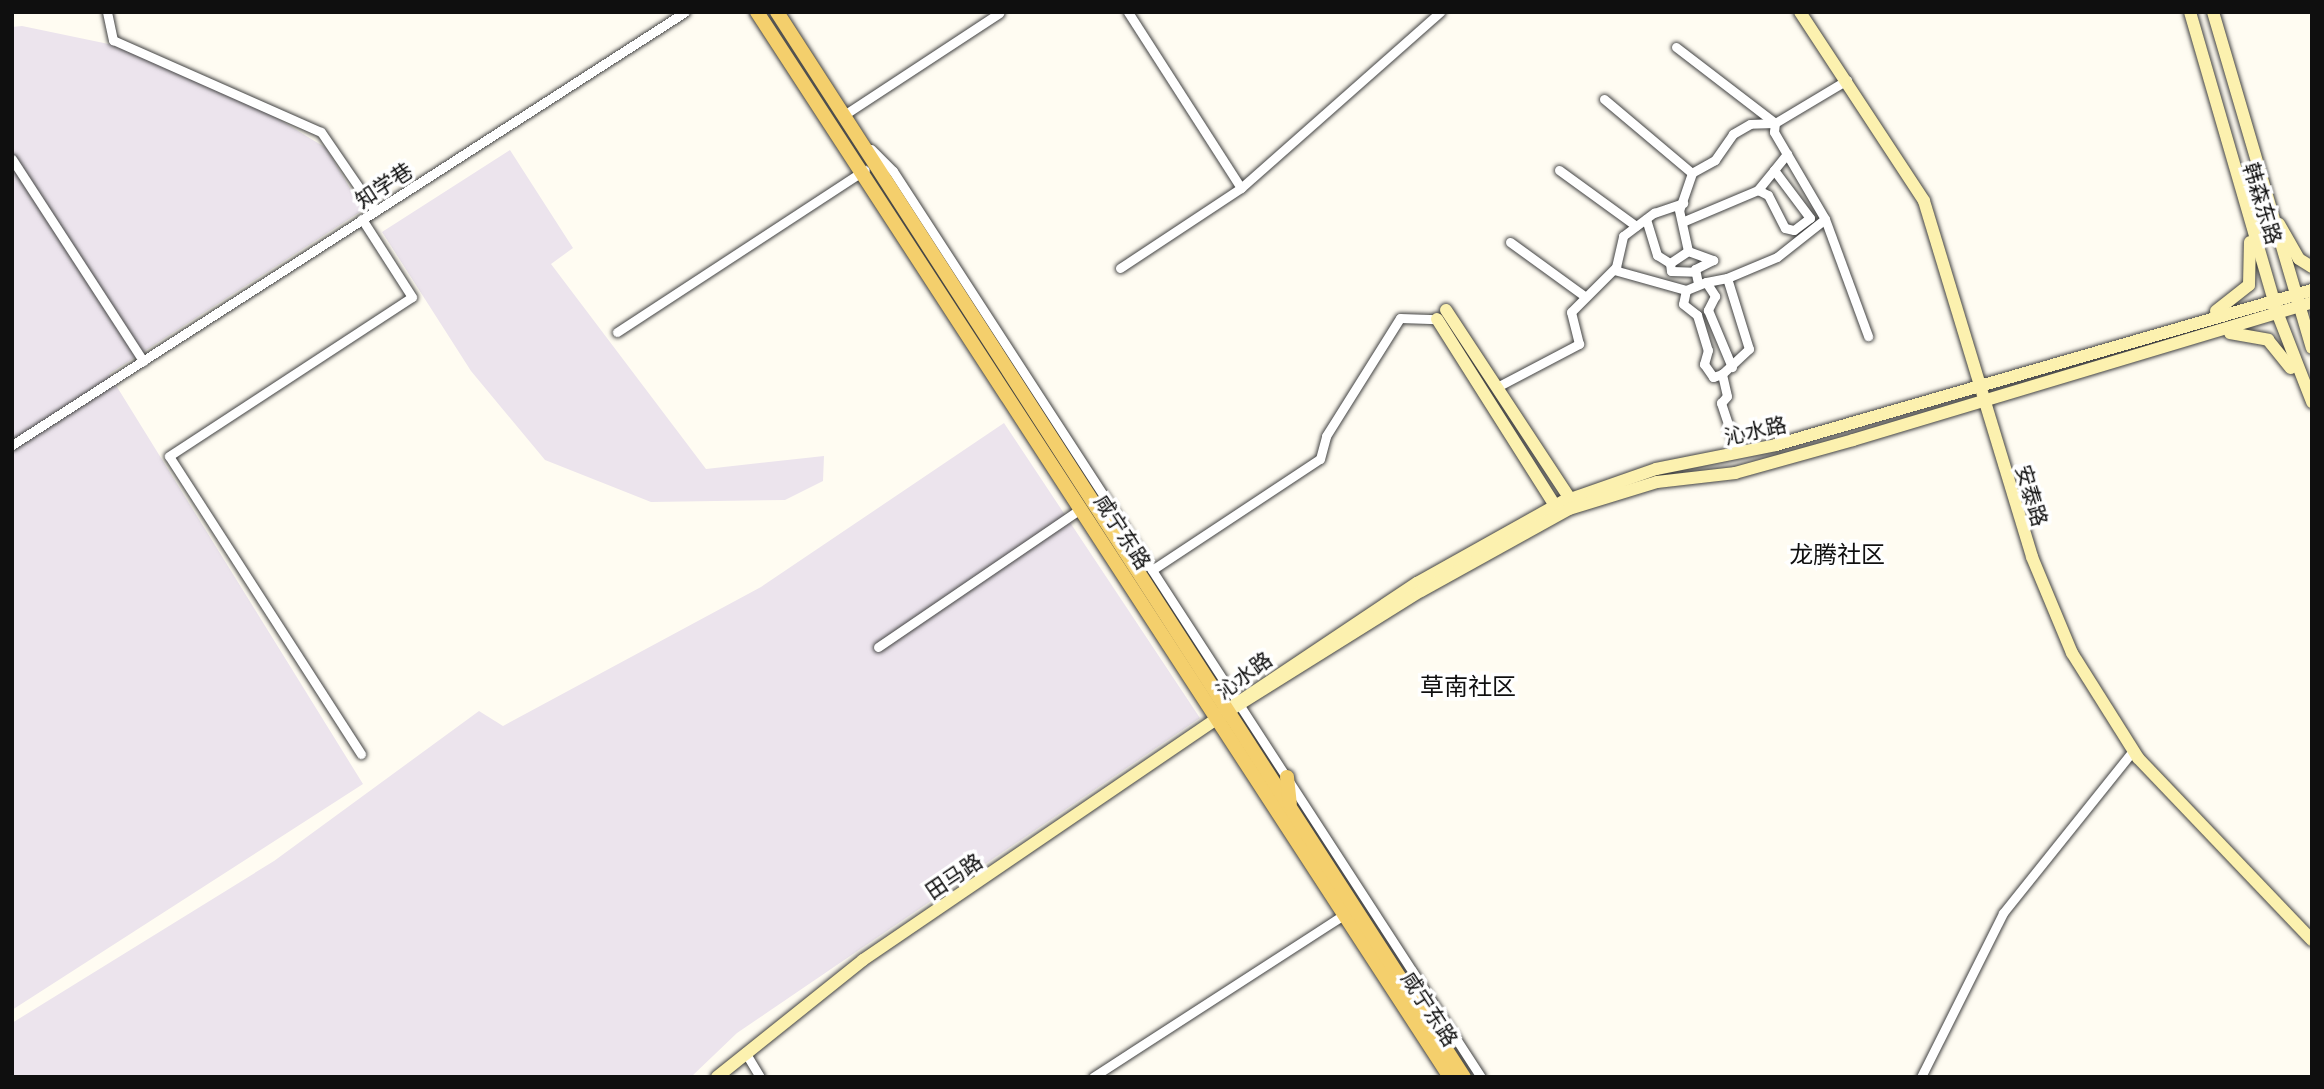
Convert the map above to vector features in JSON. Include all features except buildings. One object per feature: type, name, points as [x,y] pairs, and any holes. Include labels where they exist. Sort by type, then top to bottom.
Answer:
[{"type":"main road","name":"咸宁东路","points":[[757,12],[1227,711],[1450,1077]]},
{"type":"main road","name":"咸宁东路","points":[[777,12],[1464,1077]]},
{"type":"main road","name":"安泰路","points":[[1800,12],[1924,201],[2032,557],[2072,653],[2133,751],[2312,940]]},
{"type":"main road","name":"韩森东路","points":[[2190,12],[2275,306],[2312,402]]},
{"type":"main road","name":"韩森东路","points":[[2213,12],[2312,348]]},
{"type":"main road","points":[[2197,320],[2233,302],[2249,285],[2245,206]]},
{"type":"main road","points":[[2272,209],[2296,254],[2312,267]]},
{"type":"main road","name":"沁水路","points":[[2296,301],[2312,290]]},
{"type":"main road","name":"沁水路","points":[[1227,711],[1417,583],[1570,499],[1656,469],[1737,451],[1980,387],[2197,320],[2296,301],[2312,302]]},
{"type":"main road","name":"沁水路","points":[[1227,711],[1420,592],[1569,509],[1657,482],[1735,473],[1985,402],[2196,338],[2275,306]]},
{"type":"main road","points":[[1442,315],[1497,387],[1570,499]]},
{"type":"main road","points":[[1442,315],[1485,395],[1555,506]]},
{"type":"main road","points":[[2196,338],[2242,331],[2268,340],[2312,402]]},
{"type":"main road","points":[[1485,395],[1497,387]]},
{"type":"main road","name":"田马路","points":[[717,1077],[863,960],[1227,711]]},
{"type":"main road","points":[[1286,777],[1291,809]]},
{"type":"street","points":[[107,12],[113,40],[321,132],[375,211]]},
{"type":"street","name":"知学巷","points":[[12,445],[685,12]]},
{"type":"street","points":[[1128,12],[1241,188]]},
{"type":"street","points":[[1120,268],[1241,188],[1440,12]]},
{"type":"street","points":[[844,115],[999,13]]},
{"type":"street","points":[[1676,47],[1775,123],[1787,154],[1825,219],[1868,336]]},
{"type":"street","points":[[1688,251],[1682,222],[1683,203],[1692,173],[1715,160],[1733,134],[1750,124],[1775,123],[1847,80]]},
{"type":"street","points":[[1604,99],[1692,173]]},
{"type":"street","points":[[856,134],[893,171],[1152,570],[1339,918],[1442,1077]]},
{"type":"street","points":[[1682,222],[1758,190],[1787,154]]},
{"type":"street","points":[[12,159],[143,361]]},
{"type":"street","points":[[617,332],[865,170],[872,196],[1076,512],[1227,711],[1286,777],[1481,1077]]},
{"type":"street","points":[[1559,170],[1636,226]]},
{"type":"street","points":[[1758,190],[1768,195],[1785,228],[1794,230],[1810,218],[1774,170]]},
{"type":"street","points":[[1497,387],[1579,344],[1571,312],[1583,295],[1614,270],[1623,236],[1646,219],[1683,203]]},
{"type":"street","points":[[361,754],[169,456],[412,297],[362,219]]},
{"type":"street","points":[[1646,219],[1657,255],[1670,263]]},
{"type":"street","points":[[1614,270],[1686,290],[1702,282],[1727,278],[1777,257],[1825,219]]},
{"type":"street","points":[[1510,242],[1583,295]]},
{"type":"street","points":[[1670,263],[1688,251]]},
{"type":"street","points":[[1670,263],[1671,271],[1695,272],[1713,260],[1688,251]]},
{"type":"street","points":[[1695,272],[1715,296],[1708,310],[1697,315]]},
{"type":"street","points":[[1686,290],[1683,304],[1697,315],[1708,350],[1704,364],[1713,377],[1732,367],[1749,349],[1727,278]]},
{"type":"street","points":[[1708,310],[1732,367]]},
{"type":"street","points":[[1152,570],[1320,459],[1326,436],[1400,318],[1442,315]]},
{"type":"street","points":[[1722,374],[1727,396],[1721,403],[1737,451]]},
{"type":"street","points":[[878,647],[1076,512]]},
{"type":"street","points":[[1921,1077],[2003,913],[2133,751]]},
{"type":"street","points":[[1093,1077],[1339,918]]},
{"type":"street","points":[[746,1052],[760,1077]]},
{"type":"shaded area","points":[[22,26],[123,47],[254,104],[326,148],[363,210],[109,374],[363,784],[12,1010],[12,27]]},
{"type":"shaded area","points":[[510,150],[573,248],[551,264],[706,469],[824,456],[823,481],[785,500],[651,502],[545,460],[471,371],[382,232]]},
{"type":"shaded area","points":[[1004,423],[1200,718],[737,1033],[691,1077],[12,1077],[12,1023],[274,861],[479,711],[503,726],[761,587]]},
{"type":"district","name":"龙腾社区","points":[[1837,553]]},
{"type":"district","name":"草南社区","points":[[1468,685]]}]
